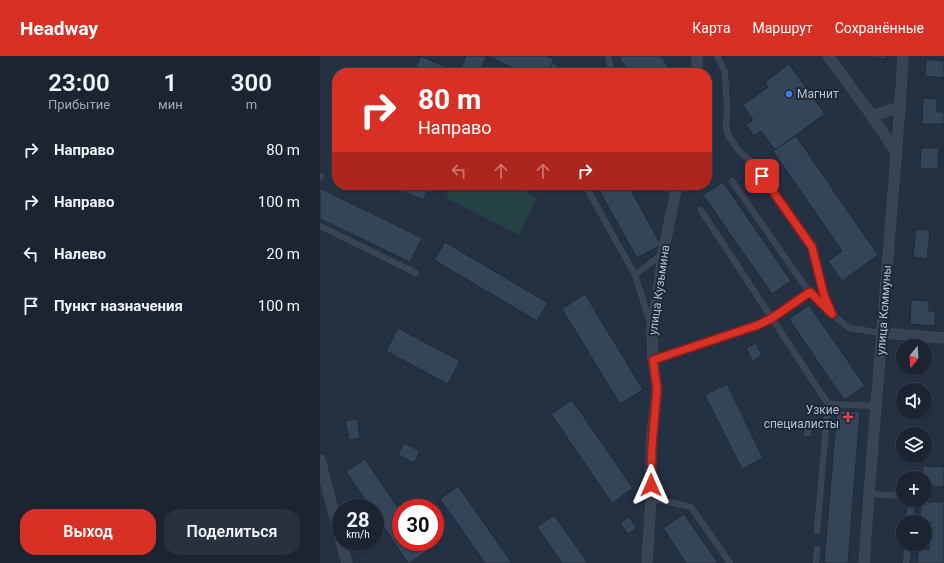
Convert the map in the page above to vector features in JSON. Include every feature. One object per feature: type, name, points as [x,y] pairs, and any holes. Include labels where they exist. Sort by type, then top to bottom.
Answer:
[{"type":"street","points":[[696,68],[697,56]]},
{"type":"street","points":[[828,56],[872,116],[896,152]]},
{"type":"street","name":"улица Коммуны","points":[[864,563],[903,56]]},
{"type":"street","points":[[872,116],[900,107]]},
{"type":"street","name":"улица Кузьмина","points":[[647,563],[651,498],[652,446],[657,389],[653,360],[652,328],[663,253],[676,190]]},
{"type":"street","points":[[882,333],[944,338]]},
{"type":"street","points":[[320,460],[332,507]]},
{"type":"street","points":[[344,551],[347,563]]},
{"type":"lane","points":[[608,56],[611,68]]},
{"type":"lane","points":[[717,56],[725,72],[727,110],[726,126],[728,135],[740,152],[754,164],[812,247],[824,295],[832,314]]},
{"type":"lane","points":[[732,181],[810,292],[832,314],[849,328],[882,333]]},
{"type":"lane","points":[[588,190],[634,275],[652,328]]},
{"type":"lane","points":[[701,210],[828,404],[817,531]]},
{"type":"lane","points":[[320,226],[416,273]]},
{"type":"lane","points":[[634,275],[663,253]]},
{"type":"lane","points":[[653,360],[758,325],[772,318],[810,292]]},
{"type":"lane","points":[[828,404],[877,406]]},
{"type":"lane","points":[[869,494],[896,496]]},
{"type":"lane","points":[[651,498],[691,507],[730,563]]},
{"type":"lane","points":[[816,563],[817,549]]},
{"type":"lane","points":[[906,563],[907,551]]},
{"type":"green space","points":[[450,190],[521,190],[537,198],[519,235],[446,198]]},
{"type":"building","points":[[421,56],[448,68],[415,68]]},
{"type":"building","points":[[466,56],[487,56],[481,68],[461,68]]},
{"type":"building","points":[[487,56],[546,56],[554,59],[550,68],[514,68]]},
{"type":"building","points":[[661,56],[669,68],[627,68],[619,57]]},
{"type":"building","points":[[864,56],[887,56],[886,59]]},
{"type":"building","points":[[926,59],[944,61],[944,78],[925,76]]},
{"type":"building","points":[[552,63],[560,67],[560,68],[550,68]]},
{"type":"building","points":[[789,64],[825,114],[775,150],[761,131],[754,136],[746,125],[753,120],[743,105],[768,87],[765,82]]},
{"type":"building","points":[[923,98],[937,99],[937,112],[944,112],[944,124],[922,124]]},
{"type":"building","points":[[796,136],[878,255],[842,281],[828,261],[842,251],[773,151]]},
{"type":"building","points":[[921,148],[939,148],[938,169],[920,169]]},
{"type":"building","points":[[723,182],[791,281],[772,294],[703,195]]},
{"type":"building","points":[[320,188],[422,238],[410,262],[320,219]]},
{"type":"building","points":[[402,190],[428,190],[423,200]]},
{"type":"building","points":[[599,190],[631,190],[661,245],[637,258]]},
{"type":"building","points":[[916,229],[930,230],[927,259],[913,257]]},
{"type":"building","points":[[445,242],[548,303],[537,321],[434,260]]},
{"type":"building","points":[[585,294],[643,390],[620,404],[562,309]]},
{"type":"building","points":[[911,300],[929,301],[929,311],[935,311],[935,326],[910,324]]},
{"type":"building","points":[[809,305],[865,386],[844,400],[789,319]]},
{"type":"building","points":[[398,328],[460,361],[448,384],[386,351]]},
{"type":"building","points":[[756,343],[762,356],[752,361],[746,348]]},
{"type":"building","points":[[727,384],[763,458],[742,469],[705,395]]},
{"type":"building","points":[[572,400],[633,488],[612,503],[551,414]]},
{"type":"building","points":[[837,410],[860,412],[848,563],[824,563]]},
{"type":"building","points":[[357,419],[360,438],[349,440],[345,421]]},
{"type":"building","points":[[805,421],[814,422],[811,437],[803,436]]},
{"type":"building","points":[[404,443],[420,451],[414,463],[398,455]]},
{"type":"building","points":[[365,459],[392,499],[392,539],[384,527],[384,499],[365,499],[346,472]]},
{"type":"building","points":[[923,466],[944,467],[944,487],[932,486],[932,471],[923,471]]},
{"type":"building","points":[[458,486],[512,563],[485,563],[444,505],[444,499],[440,499]]},
{"type":"building","points":[[932,501],[944,502],[944,563],[917,563],[918,551],[932,551],[932,515],[920,515],[921,507],[932,507]]},
{"type":"building","points":[[684,514],[718,563],[686,563],[663,528]]},
{"type":"building","points":[[554,515],[588,563],[562,563],[537,527]]},
{"type":"building","points":[[629,517],[637,528],[628,534],[620,523]]},
{"type":"building","points":[[400,551],[427,551],[410,563],[408,563]]},
{"type":"place","name":"Магнит","points":[[789,94]]},
{"type":"place","name":"Узкие специалисты","points":[[848,417]]},
{"type":"route","points":[[651,485],[652,446],[657,389],[653,360],[758,325],[772,318],[810,292],[832,314],[824,295],[812,247],[762,176]]}]
